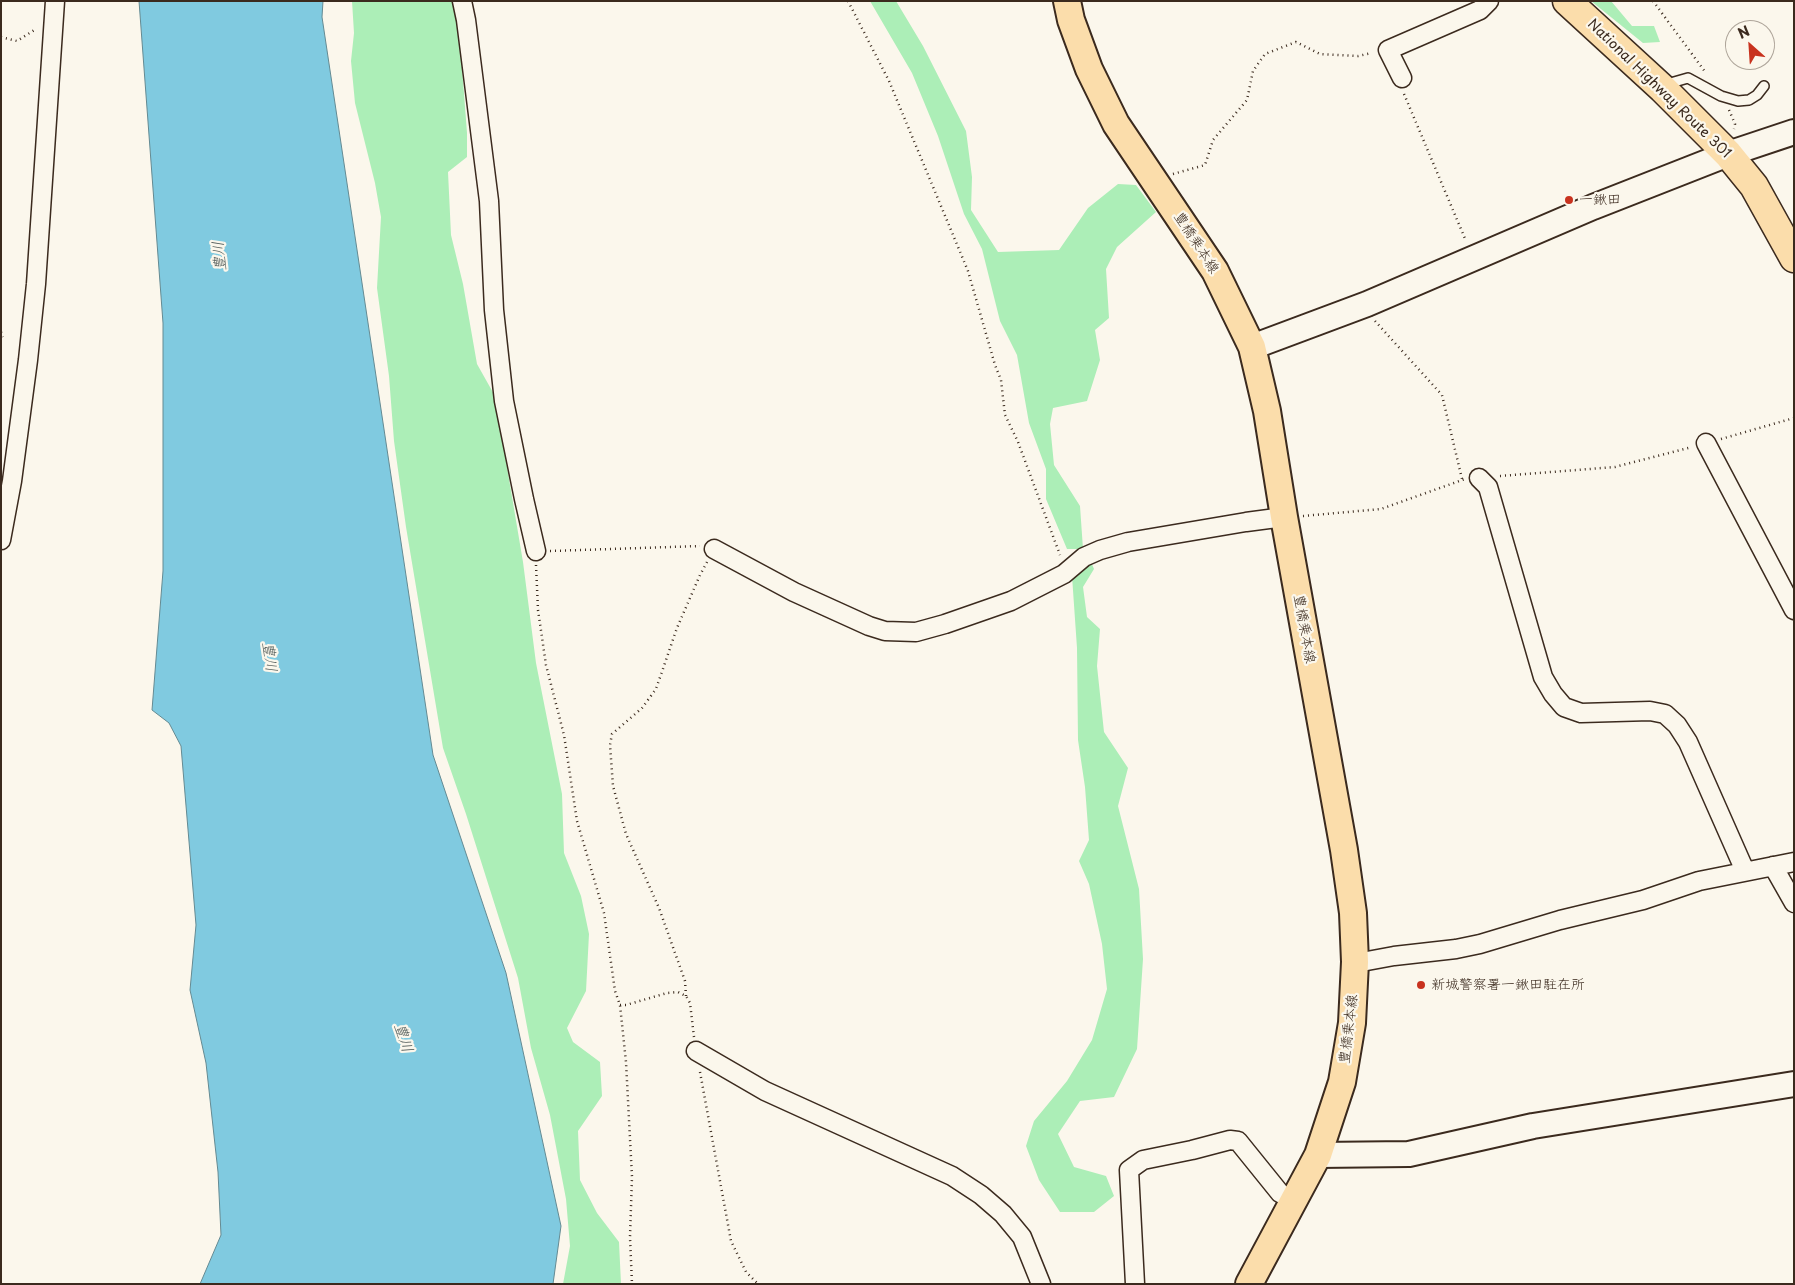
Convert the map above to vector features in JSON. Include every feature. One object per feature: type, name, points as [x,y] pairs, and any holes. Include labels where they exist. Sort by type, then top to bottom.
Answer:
[{"type":"highway","name":"National Highway Route 301","points":[[1566,1],[1663,89],[1731,142],[1794,258]]},
{"type":"main road","name":"豊橋乗本線","points":[[1066,1],[1089,69],[1116,124],[1215,271],[1252,347],[1267,411],[1284,517],[1344,850],[1352,912],[1355,962],[1352,1023],[1342,1082],[1318,1155],[1249,1284]]},
{"type":"street","points":[[1,540],[12,481],[36,284],[55,1]]},
{"type":"street","points":[[462,1],[466,20],[488,201],[494,310],[504,401],[536,551]]},
{"type":"street","points":[[1402,78],[1388,50],[1480,10],[1489,1]]},
{"type":"street","points":[[1252,347],[1367,304],[1593,207],[1731,142],[1794,132]]},
{"type":"street","points":[[1706,443],[1794,610]]},
{"type":"street","points":[[1471,479],[1488,487],[1543,677],[1553,694],[1564,707],[1581,713],[1650,711],[1664,714],[1677,725],[1688,742],[1745,871]]},
{"type":"street","points":[[714,549],[794,592],[869,626],[885,631],[916,632],[1011,601],[1064,574],[1084,557],[1100,550],[1128,542],[1284,517]]},
{"type":"street","points":[[1355,962],[1367,962],[1394,956],[1456,949],[1480,944],[1560,920],[1644,900],[1698,881],[1794,862]]},
{"type":"street","points":[[1773,866],[1794,903]]},
{"type":"street","points":[[696,1051],[765,1091],[952,1176],[981,1194],[1003,1214],[1022,1237],[1040,1284]]},
{"type":"street","points":[[1318,1155],[1409,1154],[1533,1126],[1794,1084]]},
{"type":"street","points":[[1135,1284],[1129,1170],[1143,1160],[1230,1140],[1238,1142],[1280,1193],[1294,1201]]},
{"type":"lane","points":[[1663,89],[1674,82],[1688,78],[1721,96],[1738,101],[1749,100],[1757,95],[1764,86]]},
{"type":"path","points":[[848,1],[888,81],[968,271],[994,365],[1001,380],[1005,414],[1040,498],[1062,560],[1064,574]]},
{"type":"path","points":[[1653,1],[1698,61],[1721,96],[1735,124],[1731,142]]},
{"type":"path","points":[[1,37],[17,42],[36,31],[38,24]]},
{"type":"path","points":[[1154,179],[1205,165],[1213,140],[1247,100],[1254,70],[1265,54],[1296,42],[1320,54],[1358,56],[1388,50]]},
{"type":"path","points":[[1402,78],[1399,82],[1474,258]]},
{"type":"path","points":[[1367,304],[1371,316],[1442,395],[1471,479]]},
{"type":"path","points":[[1,332],[3,337]]},
{"type":"path","points":[[1284,517],[1381,509],[1471,479],[1615,467],[1794,418]]},
{"type":"path","points":[[632,1284],[630,1237],[632,1177],[626,1062],[620,1005],[615,991],[604,913],[577,821],[564,735],[546,665],[538,610],[535,570],[536,551],[705,546],[714,549],[700,575],[677,628],[656,689],[642,708],[612,734],[610,745],[613,786],[626,834],[659,908],[685,981],[686,996],[690,1003],[696,1051],[731,1241],[746,1272],[758,1284]]},
{"type":"path","points":[[620,1005],[667,993],[678,992],[686,996]]},
{"type":"green space","points":[[352,1],[453,1],[458,15],[467,133],[467,157],[448,172],[451,235],[463,284],[477,364],[495,396],[523,562],[536,663],[562,794],[564,853],[581,896],[589,934],[586,991],[567,1028],[573,1042],[600,1062],[602,1096],[578,1131],[580,1180],[597,1213],[619,1242],[621,1284],[563,1284],[570,1246],[566,1199],[550,1115],[531,1048],[518,978],[443,748],[406,527],[394,441],[389,376],[377,288],[381,217],[375,183],[355,103],[351,61],[354,33]]},
{"type":"green space","points":[[870,1],[896,1],[923,46],[966,131],[972,177],[971,210],[998,252],[1059,250],[1088,208],[1118,184],[1136,185],[1156,212],[1117,247],[1106,269],[1109,318],[1095,330],[1100,360],[1087,401],[1053,408],[1050,424],[1054,465],[1080,506],[1083,549],[1067,549],[1046,499],[1046,469],[1029,423],[1017,355],[1000,321],[982,249],[964,214],[938,136],[912,73]]},
{"type":"green space","points":[[1591,1],[1611,1],[1632,26],[1654,26],[1660,42],[1643,43]]},
{"type":"green space","points":[[1091,562],[1094,569],[1083,587],[1087,617],[1100,629],[1097,666],[1104,732],[1128,768],[1118,806],[1139,889],[1143,959],[1137,1049],[1114,1097],[1080,1101],[1058,1134],[1074,1167],[1106,1176],[1114,1196],[1094,1212],[1060,1212],[1039,1180],[1026,1146],[1034,1121],[1067,1081],[1092,1040],[1107,989],[1102,944],[1089,884],[1079,861],[1089,840],[1085,787],[1078,740],[1077,648],[1072,576]]},
{"type":"water","name":"豊川","points":[[139,1],[323,1],[322,17],[433,755],[506,973],[561,1226],[553,1284],[200,1284],[221,1235],[218,1172],[206,1063],[190,990],[196,925],[181,746],[169,723],[152,710],[163,571],[163,323]]},
{"type":"place","name":"一鍬田","points":[[1569,200]]},
{"type":"place","name":"新城警察署一鍬田駐在所","points":[[1421,985]]}]
